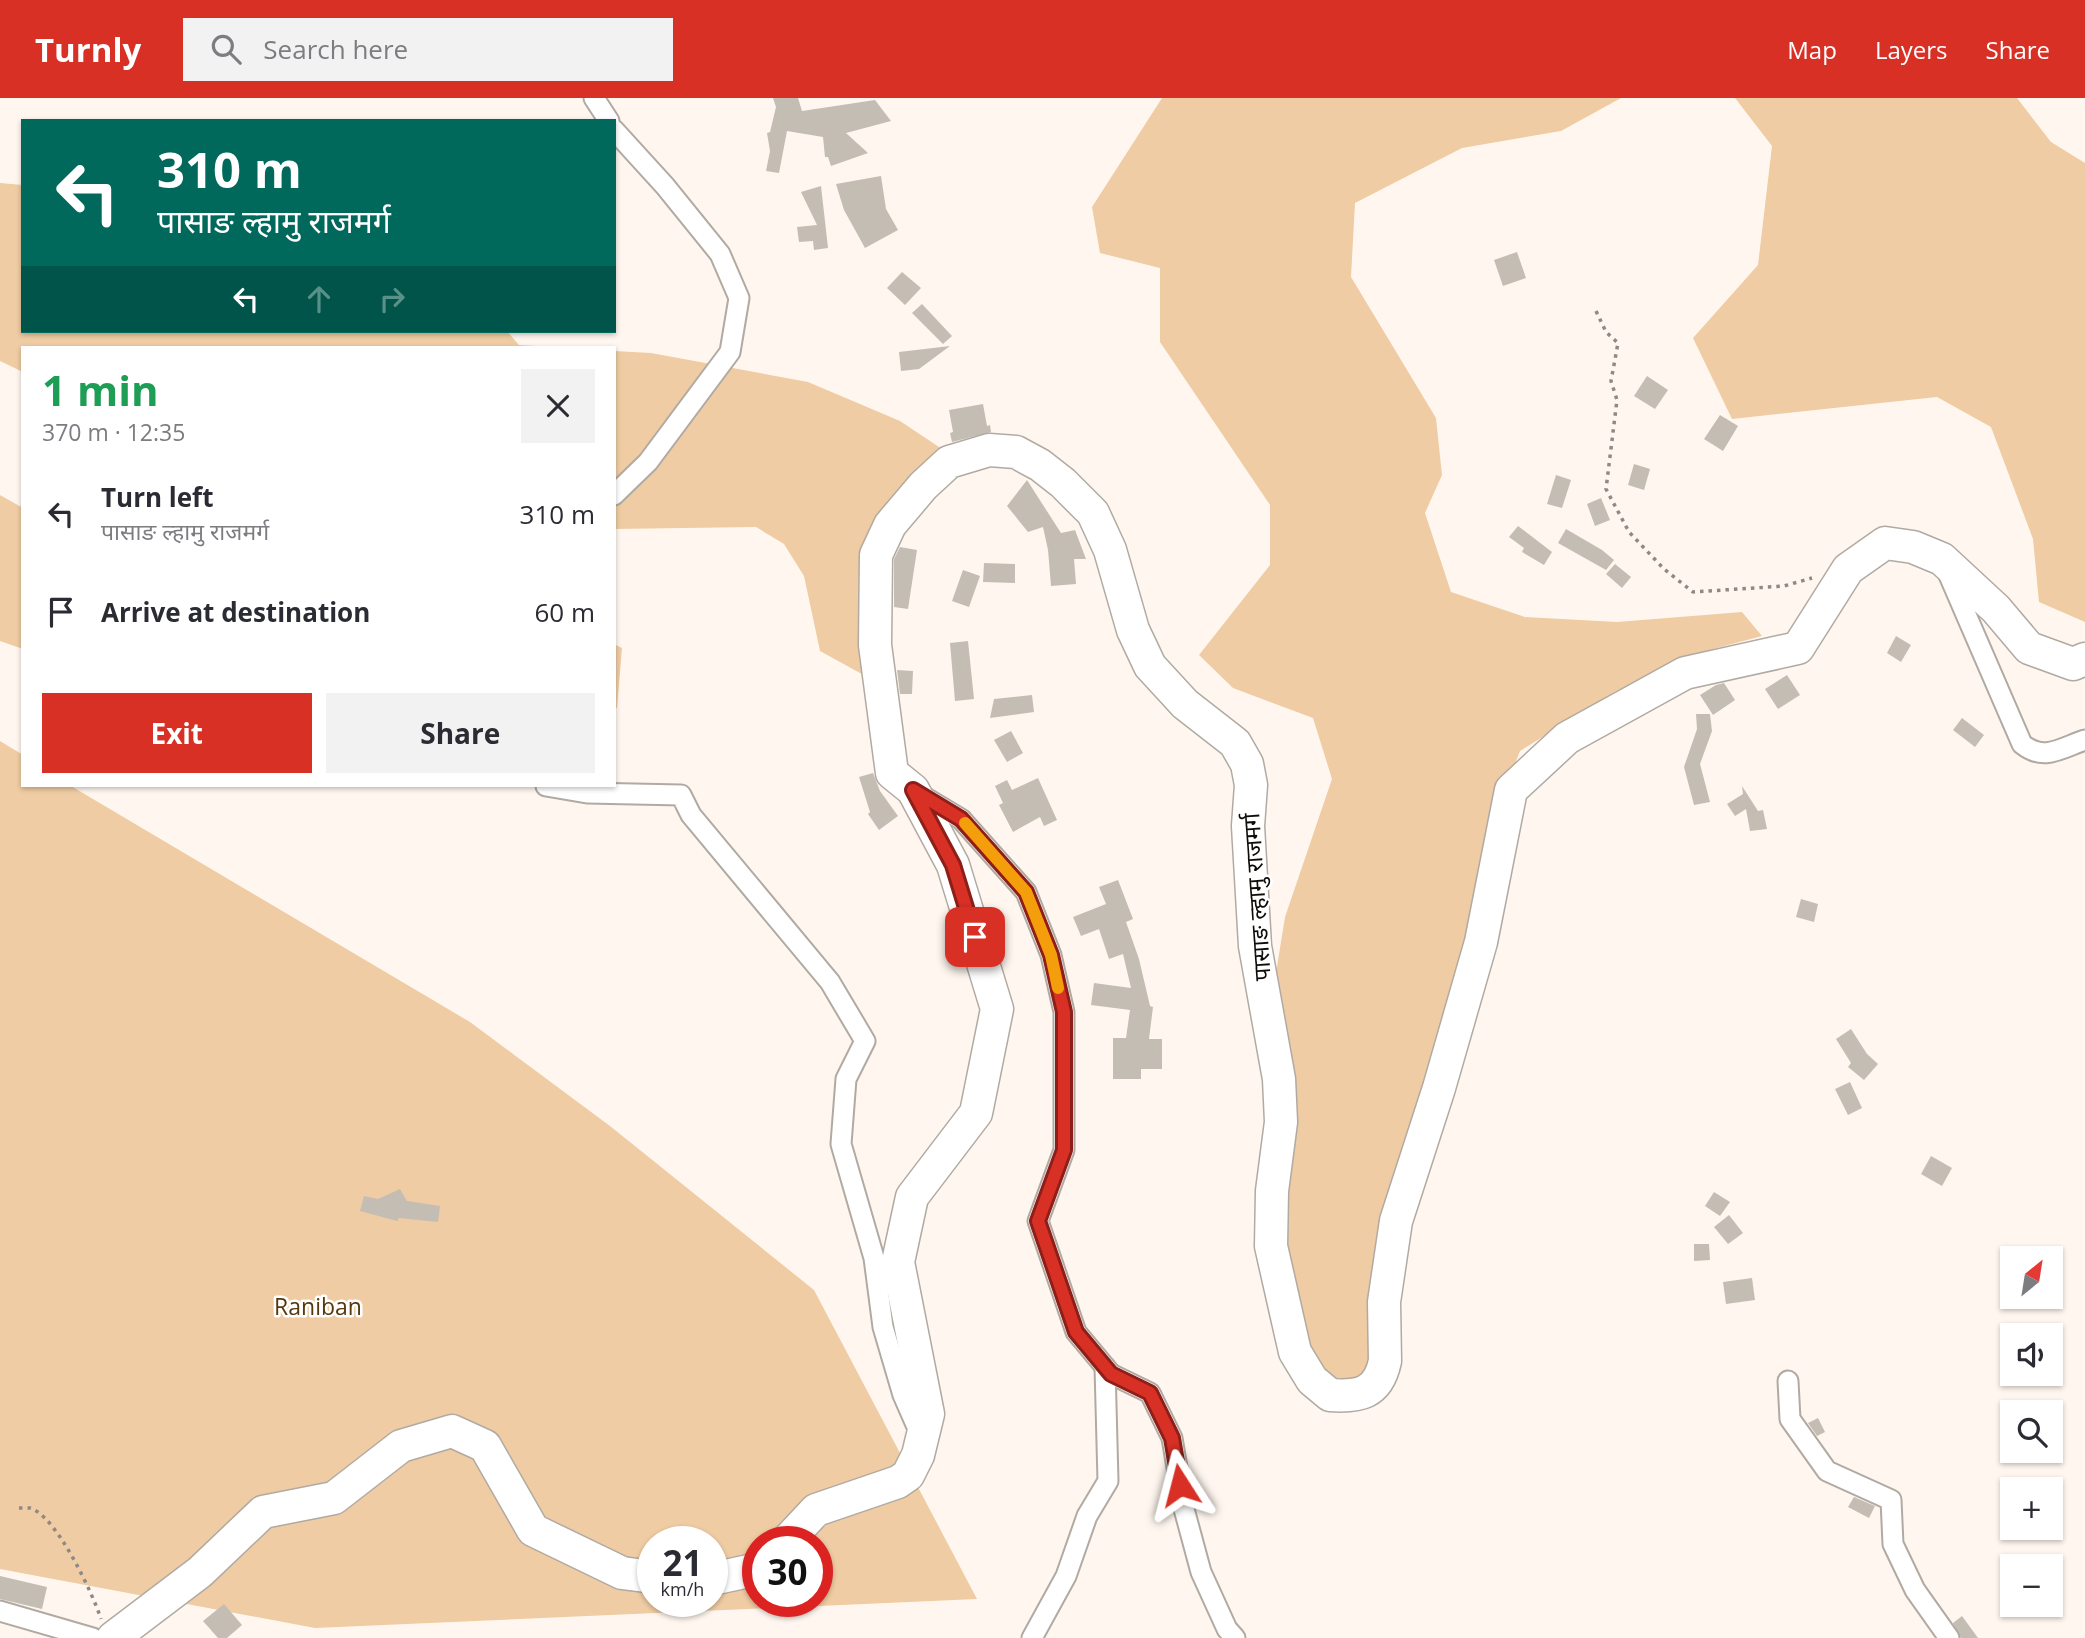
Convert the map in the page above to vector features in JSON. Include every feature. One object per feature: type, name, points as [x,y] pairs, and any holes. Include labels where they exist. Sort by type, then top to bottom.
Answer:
[{"type":"main road","name":"पासाङ ल्हामु राजमर्ग","points":[[801,1526],[816,1510],[898,1482],[913,1467],[918,1455],[928,1414],[898,1262],[912,1197],[976,1113],[997,1009],[953,865],[913,790],[892,773],[875,645],[876,555],[890,525],[923,486],[949,462],[989,450],[1016,452],[1040,465],[1063,483],[1093,513],[1110,550],[1133,630],[1150,666],[1185,704],[1235,743],[1247,764],[1251,785],[1248,826],[1255,946],[1279,1079],[1281,1122],[1272,1191],[1271,1246],[1295,1352],[1312,1380],[1330,1395],[1362,1395],[1380,1379],[1384,1370],[1384,1302],[1396,1221],[1439,1088],[1481,943],[1511,790],[1567,738],[1685,673],[1798,648],[1848,569],[1885,543],[1913,547],[1942,559],[1996,609],[2029,648],[2073,664],[2085,659]]},
{"type":"main road","points":[[103,1635],[200,1572],[263,1512],[334,1498],[401,1446],[452,1431],[485,1446],[533,1530],[622,1573],[637,1575]]},
{"type":"street","points":[[594,98],[607,119]]},
{"type":"street","points":[[616,132],[665,186],[720,254],[739,298],[730,352],[648,462],[616,493]]},
{"type":"street","points":[[1942,559],[2022,744],[2032,752],[2044,754],[2085,740]]},
{"type":"street","points":[[552,787],[587,793],[681,795],[691,816],[830,982],[851,1017],[864,1041],[846,1079],[841,1144],[874,1258],[883,1327],[903,1395],[921,1436]]},
{"type":"street","points":[[913,790],[961,819],[1026,892],[1051,955],[1064,1012],[1064,1150],[1038,1221],[1076,1332],[1111,1374],[1150,1393],[1172,1438],[1184,1509],[1201,1572],[1227,1629],[1235,1638]]},
{"type":"street","points":[[1032,1638],[1066,1576],[1087,1516],[1108,1481],[1105,1367]]},
{"type":"street","points":[[1788,1381],[1790,1419],[1827,1471],[1891,1500],[1893,1544],[1915,1590],[1949,1638]]},
{"type":"street","points":[[0,1611],[103,1635]]},
{"type":"path","points":[[1595,311],[1606,332],[1618,344],[1611,381],[1617,400],[1606,489],[1629,532],[1664,569],[1693,592],[1784,586],[1848,569]]},
{"type":"path","points":[[19,1508],[30,1508],[39,1513],[56,1530],[97,1608],[103,1635]]},
{"type":"green space","points":[[1162,98],[1621,98],[1561,131],[1462,148],[1355,203],[1351,277],[1436,418],[1442,475],[1425,513],[1451,592],[1525,617],[1617,622],[1742,612],[1762,636],[1713,649],[1616,691],[1520,751],[1483,845],[1474,948],[1374,1357],[1362,1379],[1342,1386],[1322,1371],[1308,1344],[1282,1242],[1275,979],[1285,917],[1332,779],[1313,718],[1233,688],[1199,655],[1270,565],[1270,505],[1160,342],[1160,268],[1100,253],[1092,207]]},
{"type":"green space","points":[[1735,98],[2017,98],[2051,142],[2085,163],[2085,622],[2039,602],[2033,539],[1991,427],[1937,397],[1732,419],[1693,338],[1758,265],[1772,146]]},
{"type":"green space","points":[[0,183],[21,185],[21,333],[509,333],[519,345],[536,346],[21,346],[21,371],[0,361]]},
{"type":"green space","points":[[616,351],[651,353],[808,382],[900,421],[945,451],[884,516],[869,678],[820,651],[804,576],[784,544],[756,527],[616,529]]},
{"type":"green space","points":[[0,495],[21,507],[21,648],[0,641]]},
{"type":"green space","points":[[616,645],[622,648],[616,708]]},
{"type":"green space","name":"Raniban","points":[[0,741],[21,754],[21,787],[73,787],[470,1022],[610,1126],[814,1290],[977,1599],[833,1605],[833,1526],[742,1526],[742,1609],[728,1610],[728,1526],[637,1526],[637,1614],[315,1628],[0,1569]]},
{"type":"building","points":[[773,98],[798,98],[802,111],[875,100],[891,121],[846,133],[868,153],[831,166],[828,157],[825,157],[823,137],[787,131],[779,173],[766,171],[770,151],[767,133],[770,132],[776,107]]},
{"type":"building","points":[[881,176],[886,209],[898,230],[865,248],[844,210],[836,184]]},
{"type":"building","points":[[821,186],[828,248],[814,250],[813,241],[799,242],[797,227],[817,225],[801,192]]},
{"type":"building","points":[[1517,252],[1526,278],[1503,286],[1494,260]]},
{"type":"building","points":[[902,272],[921,288],[905,305],[887,288]]},
{"type":"building","points":[[922,304],[952,336],[943,344],[912,313]]},
{"type":"building","points":[[950,346],[919,369],[901,371],[899,352]]},
{"type":"building","points":[[1647,376],[1668,390],[1655,409],[1634,396]]},
{"type":"building","points":[[983,404],[987,426],[990,425],[991,432],[952,442],[949,410]]},
{"type":"building","points":[[1720,415],[1738,426],[1723,451],[1704,439]]},
{"type":"building","points":[[1634,464],[1650,469],[1644,490],[1628,485]]},
{"type":"building","points":[[1556,475],[1571,480],[1562,508],[1547,504]]},
{"type":"building","points":[[1027,480],[1061,533],[1075,530],[1086,559],[1074,559],[1076,584],[1051,586],[1043,527],[1028,532],[1007,506]]},
{"type":"building","points":[[1601,498],[1610,520],[1595,526],[1587,504]]},
{"type":"building","points":[[1518,526],[1552,552],[1544,565],[1522,552],[1524,548],[1509,537]]},
{"type":"building","points":[[1566,529],[1614,560],[1606,570],[1558,543]]},
{"type":"building","points":[[900,547],[917,550],[908,609],[894,607],[894,559]]},
{"type":"building","points":[[984,563],[1015,564],[1015,583],[983,582]]},
{"type":"building","points":[[1615,564],[1631,577],[1622,588],[1606,574]]},
{"type":"building","points":[[963,570],[980,576],[969,607],[952,601]]},
{"type":"building","points":[[1896,636],[1911,645],[1901,662],[1887,653]]},
{"type":"building","points":[[968,641],[974,699],[955,701],[950,643]]},
{"type":"building","points":[[897,670],[913,671],[912,694],[900,694]]},
{"type":"building","points":[[1787,675],[1800,695],[1778,709],[1765,689]]},
{"type":"building","points":[[1724,683],[1735,700],[1713,715],[1700,695]]},
{"type":"building","points":[[1032,695],[1034,712],[990,718],[994,699]]},
{"type":"building","points":[[1696,714],[1710,714],[1712,731],[1700,764],[1710,802],[1694,805],[1684,767],[1697,729]]},
{"type":"building","points":[[1962,718],[1984,735],[1975,747],[1953,730]]},
{"type":"building","points":[[1011,731],[1023,753],[1007,762],[994,740]]},
{"type":"building","points":[[873,773],[880,791],[898,816],[879,830],[868,814],[870,812],[859,777]]},
{"type":"building","points":[[1038,778],[1057,820],[1044,826],[1040,817],[1013,832],[999,805],[1003,803],[995,786],[1007,780],[1012,790]]},
{"type":"building","points":[[1742,786],[1758,811],[1763,810],[1767,829],[1750,831],[1746,809],[1735,816],[1727,804],[1743,794]]},
{"type":"building","points":[[1118,880],[1133,919],[1126,922],[1139,959],[1150,1006],[1153,1007],[1149,1039],[1162,1039],[1162,1069],[1141,1069],[1141,1079],[1113,1079],[1113,1038],[1126,1038],[1130,1010],[1091,1005],[1094,983],[1131,988],[1123,954],[1109,959],[1099,929],[1081,936],[1073,917],[1106,904],[1099,887]]},
{"type":"building","points":[[1801,899],[1818,904],[1814,922],[1796,917]]},
{"type":"building","points":[[1851,1029],[1867,1054],[1878,1064],[1864,1080],[1848,1067],[1851,1063],[1836,1039]]},
{"type":"building","points":[[1850,1082],[1862,1108],[1848,1115],[1835,1089]]},
{"type":"building","points":[[1931,1156],[1952,1168],[1942,1186],[1921,1174]]},
{"type":"building","points":[[400,1189],[407,1201],[440,1206],[438,1222],[399,1218],[397,1221],[360,1211],[364,1196],[378,1199]]},
{"type":"building","points":[[1714,1192],[1730,1202],[1720,1216],[1705,1206]]},
{"type":"building","points":[[1729,1215],[1743,1233],[1728,1244],[1714,1227]]},
{"type":"building","points":[[1694,1244],[1709,1244],[1710,1260],[1694,1261]]},
{"type":"building","points":[[1752,1278],[1755,1300],[1726,1304],[1723,1282]]},
{"type":"building","points":[[1818,1418],[1825,1432],[1817,1436],[1808,1423]]},
{"type":"building","points":[[1854,1497],[1875,1506],[1869,1518],[1848,1507]]},
{"type":"building","points":[[0,1576],[47,1587],[42,1609],[0,1599]]},
{"type":"building","points":[[224,1604],[242,1625],[227,1638],[218,1638],[203,1621]]},
{"type":"building","points":[[1962,1616],[1978,1638],[1961,1638],[1953,1623]]},
{"type":"slow traffic","points":[[965,823],[1026,892],[1051,955],[1058,988]]},
{"type":"route","points":[[975,937],[953,865],[913,790],[961,819],[1026,892],[1051,955],[1064,1012],[1064,1150],[1038,1221],[1076,1332],[1111,1374],[1150,1393],[1172,1438],[1180,1485]]}]
